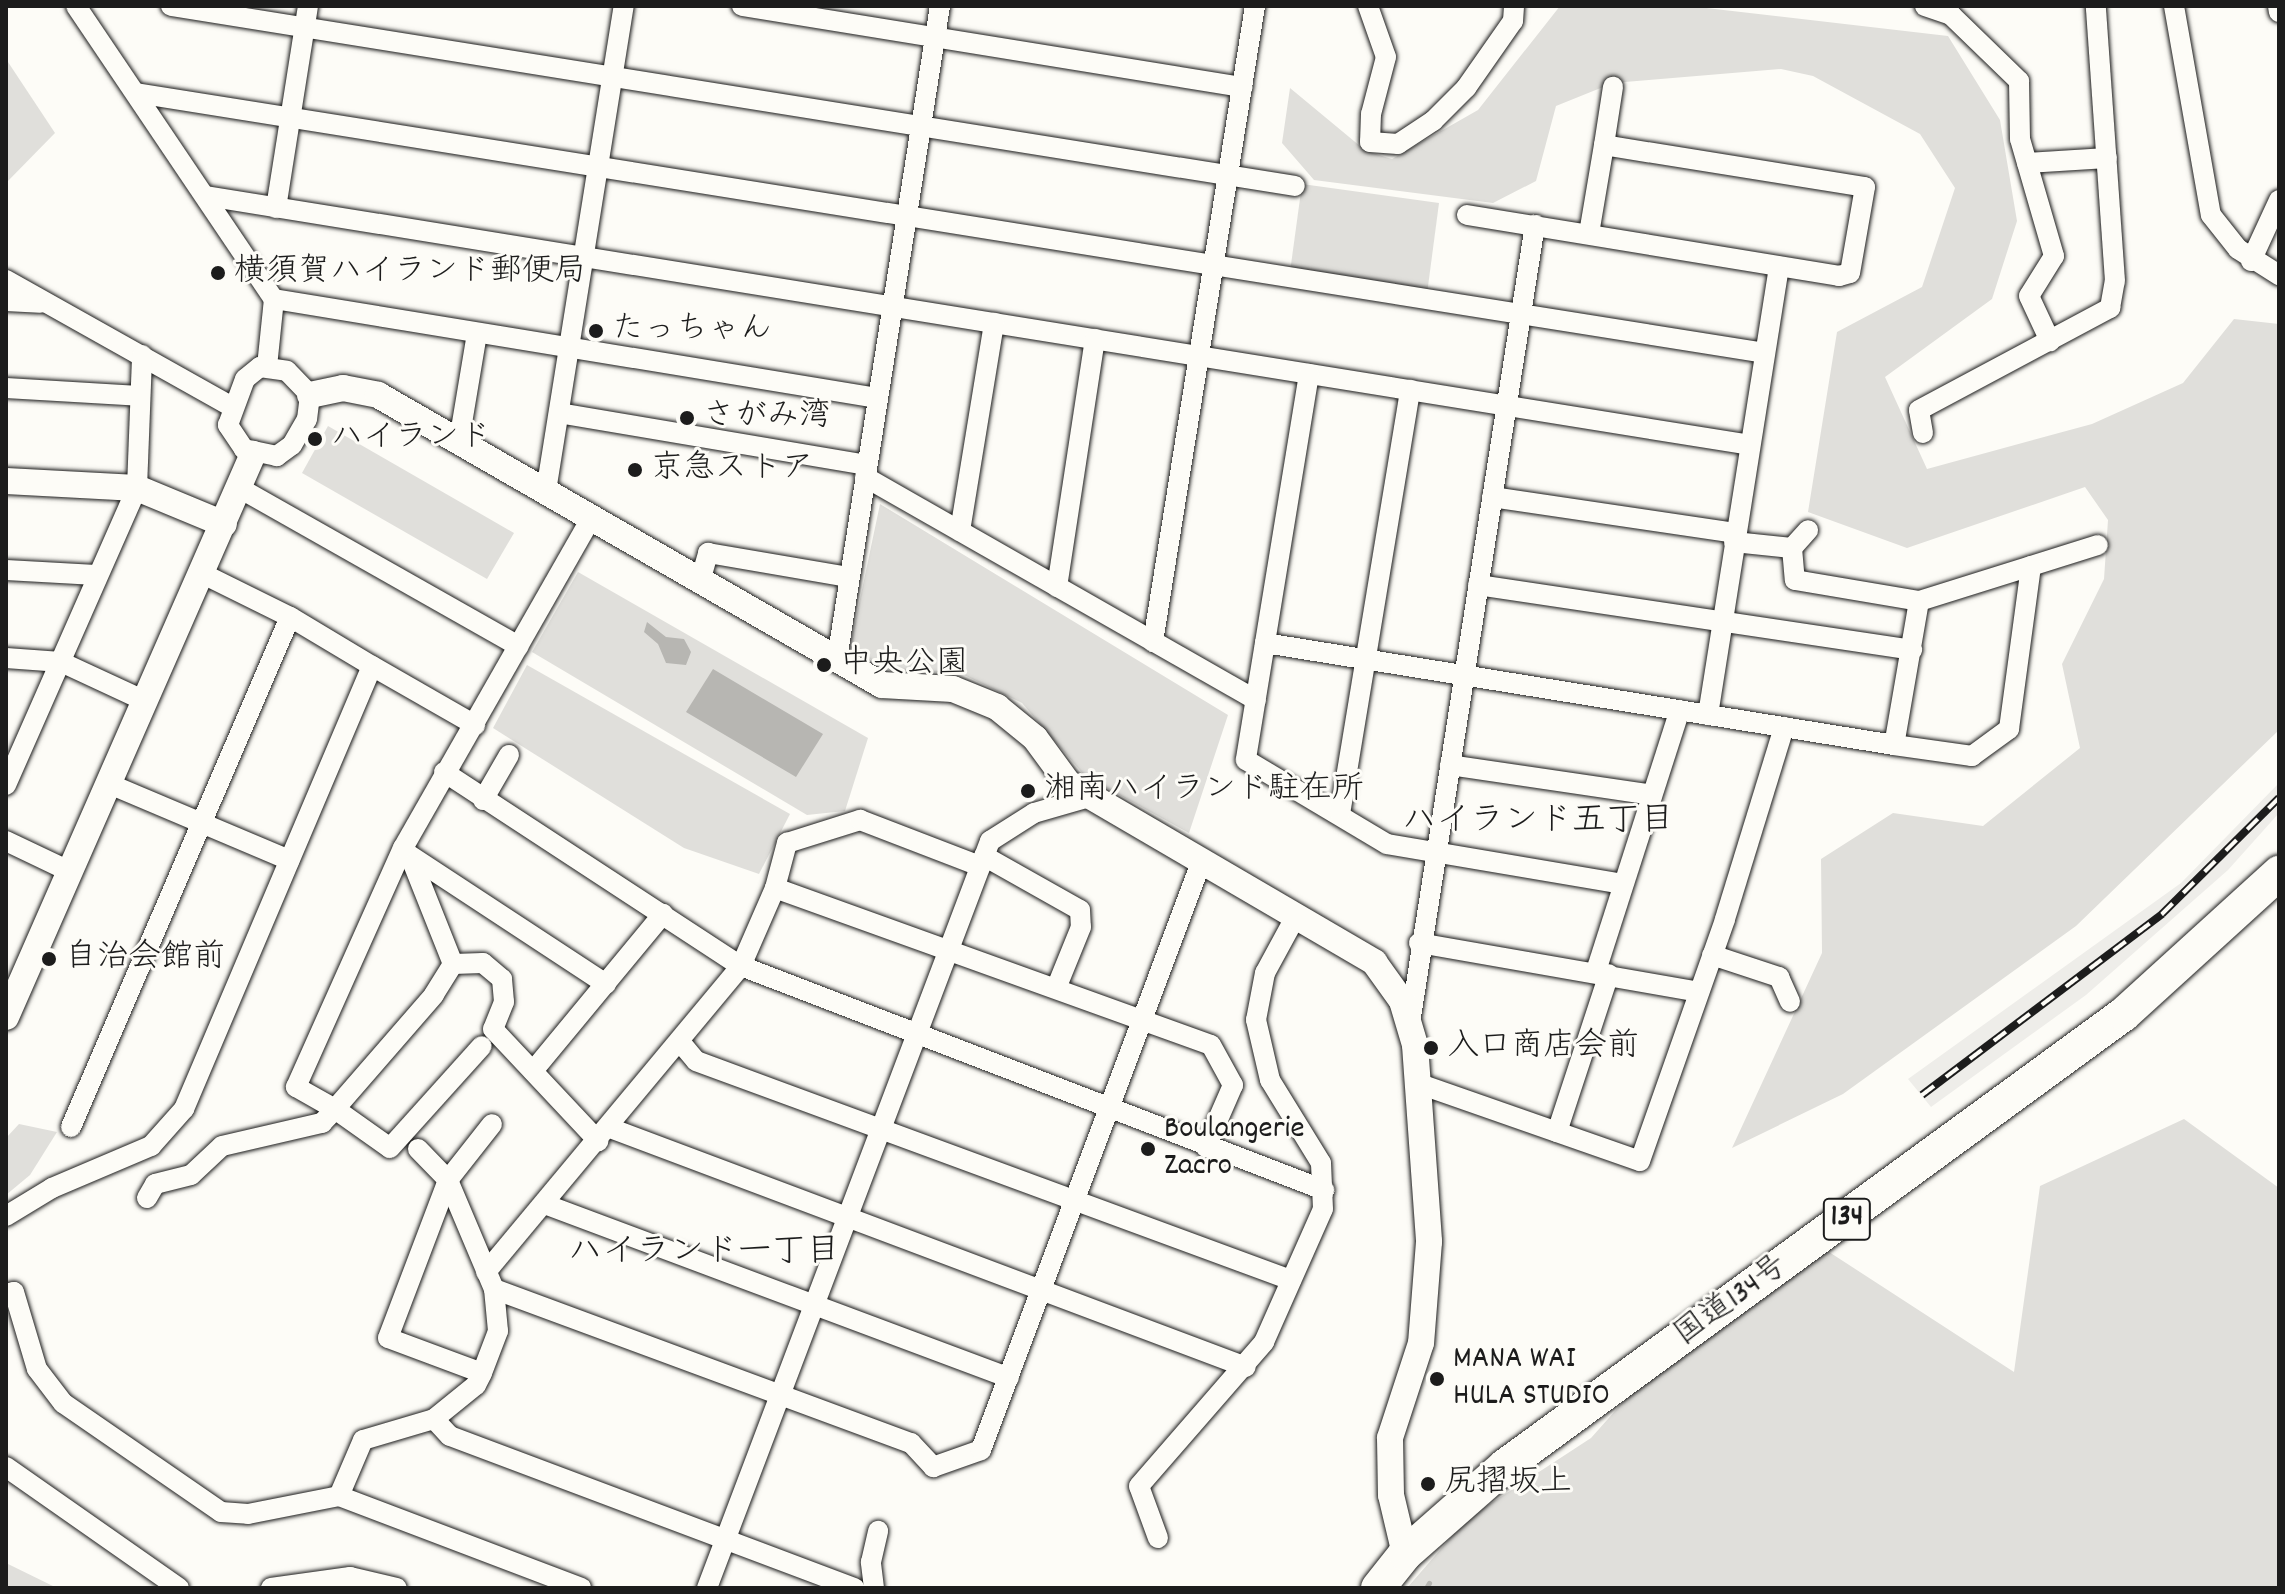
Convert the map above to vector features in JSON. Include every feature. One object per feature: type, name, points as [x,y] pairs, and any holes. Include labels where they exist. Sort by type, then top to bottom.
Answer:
[{"type":"highway","name":"国道134号","points":[[1378,1588],[1405,1554],[1505,1466],[2124,1014],[2279,873]]},
{"type":"street","points":[[76,6],[274,299],[267,367]]},
{"type":"street","points":[[171,6],[1295,186]]},
{"type":"street","points":[[276,208],[308,6]]},
{"type":"street","points":[[546,491],[624,6]]},
{"type":"street","points":[[742,6],[1242,87]]},
{"type":"street","points":[[837,659],[940,6]]},
{"type":"street","points":[[1153,642],[1255,6]]},
{"type":"street","points":[[1368,6],[1386,57],[1371,114],[1370,142],[1398,144],[1433,121],[1466,88],[1513,21],[1514,6]]},
{"type":"street","points":[[1925,6],[1951,15],[2019,81],[2020,139],[2053,243],[2054,256],[2029,296],[2050,341]]},
{"type":"street","points":[[1923,433],[1919,410],[2110,308],[2115,281],[2096,6]]},
{"type":"street","points":[[2174,6],[2211,215],[2251,261],[2279,275]]},
{"type":"street","points":[[2278,6],[2279,12]]},
{"type":"street","points":[[1589,234],[1613,87]]},
{"type":"street","points":[[136,93],[1764,353]]},
{"type":"street","points":[[1467,215],[1779,267],[1850,273],[1865,187],[1604,145]]},
{"type":"street","points":[[2027,163],[2107,158]]},
{"type":"street","points":[[206,196],[1750,445]]},
{"type":"street","points":[[2251,261],[2279,200]]},
{"type":"street","points":[[1405,1554],[1391,1495],[1390,1438],[1427,1307],[1429,1242],[1410,1023],[1419,943],[1535,225]]},
{"type":"street","points":[[1708,715],[1779,267]]},
{"type":"street","points":[[6,280],[232,407]]},
{"type":"street","points":[[274,299],[878,398]]},
{"type":"street","points":[[6,301],[44,303]]},
{"type":"street","points":[[960,531],[994,323]]},
{"type":"street","points":[[459,441],[477,333]]},
{"type":"street","points":[[1057,587],[1095,339]]},
{"type":"street","points":[[6,785],[13,748],[61,662],[96,575],[137,488],[142,355]]},
{"type":"street","points":[[267,367],[287,371],[310,395],[307,419],[287,450],[277,456],[253,454],[230,430],[232,407],[249,374],[267,367]]},
{"type":"street","points":[[1309,374],[1246,760],[1387,844],[1623,884]]},
{"type":"street","points":[[6,388],[139,396]]},
{"type":"street","points":[[310,395],[343,388],[365,391],[459,441],[891,688],[953,689],[997,707],[1018,721],[1060,774],[1089,797],[1297,914],[1374,962],[1410,1023]]},
{"type":"street","points":[[1340,814],[1410,390]]},
{"type":"street","points":[[559,413],[866,471],[960,531],[1256,700]]},
{"type":"street","points":[[6,1017],[199,572],[241,489],[253,454]]},
{"type":"street","points":[[6,481],[137,488],[224,524]]},
{"type":"street","points":[[241,489],[519,646]]},
{"type":"street","points":[[1492,497],[1792,548]]},
{"type":"street","points":[[482,1046],[390,1148],[335,1109],[296,1087],[444,772],[475,725],[592,517]]},
{"type":"street","points":[[1808,530],[1792,548],[1795,580],[1919,601],[2098,545]]},
{"type":"street","points":[[703,571],[708,553],[849,577]]},
{"type":"street","points":[[1265,643],[1972,756],[2009,729],[2031,566]]},
{"type":"street","points":[[6,570],[96,575]]},
{"type":"street","points":[[199,572],[290,617],[475,725]]},
{"type":"street","points":[[1478,585],[1912,650]]},
{"type":"street","points":[[1894,745],[1919,601]]},
{"type":"street","points":[[71,1127],[290,617]]},
{"type":"street","points":[[6,658],[61,662],[143,700]]},
{"type":"street","points":[[6,1216],[52,1188],[151,1146],[184,1109],[372,666]]},
{"type":"street","points":[[1557,1132],[1623,884],[1680,710]]},
{"type":"street","points":[[1417,1083],[1640,1161],[1712,955],[1784,727]]},
{"type":"street","points":[[483,800],[509,755]]},
{"type":"street","points":[[1450,765],[1652,795]]},
{"type":"street","points":[[444,772],[741,966],[1324,1190]]},
{"type":"street","points":[[107,783],[289,860]]},
{"type":"street","points":[[707,1588],[990,841],[1034,813],[1089,797]]},
{"type":"street","points":[[490,1281],[547,1205],[741,966],[775,888],[787,843],[860,820],[982,861],[1080,910],[1081,927],[1057,986]]},
{"type":"street","points":[[6,841],[69,871]]},
{"type":"street","points":[[407,852],[453,964]]},
{"type":"street","points":[[407,852],[606,984]]},
{"type":"street","points":[[490,1281],[780,1396],[911,1443],[933,1467],[981,1450],[1202,860]]},
{"type":"street","points":[[775,888],[949,947],[1211,1045],[1233,1085],[1206,1147]]},
{"type":"street","points":[[533,1071],[663,914]]},
{"type":"street","points":[[1158,1538],[1139,1486],[1246,1367],[1264,1342],[1323,1209],[1321,1163],[1270,1080],[1258,1041],[1258,996],[1265,973],[1297,914]]},
{"type":"street","points":[[1419,943],[1602,972],[1699,992]]},
{"type":"street","points":[[1712,955],[1779,977],[1790,1002]]},
{"type":"street","points":[[453,964],[483,963],[502,979],[504,1002],[493,1029],[533,1071],[604,1134],[847,1217],[1246,1367]]},
{"type":"street","points":[[147,1198],[155,1184],[191,1175],[222,1146],[322,1123],[434,995],[453,964]]},
{"type":"street","points":[[681,1043],[696,1061],[881,1126],[1291,1280]]},
{"type":"street","points":[[482,1373],[388,1338],[448,1180],[492,1124]]},
{"type":"street","points":[[339,1496],[363,1440],[434,1419],[476,1385],[498,1331],[490,1281],[448,1180],[418,1149]]},
{"type":"street","points":[[547,1205],[1009,1378]]},
{"type":"street","points":[[6,1294],[14,1292],[37,1369],[63,1403],[221,1512],[248,1514],[339,1496],[580,1588]]},
{"type":"street","points":[[434,1419],[450,1436],[854,1588]]},
{"type":"street","points":[[6,1467],[179,1588]]},
{"type":"street","points":[[874,1588],[871,1562],[878,1531]]},
{"type":"street","points":[[271,1588],[313,1578],[350,1577],[397,1588]]},
{"type":"shaded area","points":[[1560,6],[1689,6],[1948,36],[2000,120],[2017,221],[1992,299],[1885,377],[1927,469],[2092,424],[2183,383],[2234,319],[2279,324],[2279,730],[2076,926],[1843,1094],[1732,1148],[1822,953],[1821,859],[1893,813],[1983,826],[2080,748],[2062,664],[2104,579],[2108,520],[2085,487],[1907,548],[1808,512],[1837,332],[1922,287],[1955,188],[1920,134],[1813,76],[1781,69],[1613,83],[1556,106],[1536,181],[1493,203],[1314,180],[1282,143],[1290,88],[1366,151],[1392,159],[1478,110]]},
{"type":"shaded area","points":[[6,59],[55,133],[6,183]]},
{"type":"shaded area","points":[[1302,184],[1439,203],[1427,294],[1290,272]]},
{"type":"shaded area","points":[[328,426],[514,533],[487,579],[302,473]]},
{"type":"shaded area","points":[[880,504],[1228,715],[1189,833],[1085,776],[1022,703],[960,673],[891,671],[850,647]]},
{"type":"shaded area","points":[[578,572],[868,738],[845,811],[807,815],[532,652]]},
{"type":"shaded area","points":[[647,622],[666,637],[684,639],[691,652],[686,665],[666,663],[658,644],[644,632]]},
{"type":"shaded area","points":[[527,665],[790,814],[759,874],[684,848],[493,728]]},
{"type":"shaded area","points":[[713,669],[823,734],[796,777],[686,712]]},
{"type":"shaded area","points":[[2279,783],[2279,813],[2228,870],[2086,995],[1931,1107],[1908,1079],[2181,883]]},
{"type":"shaded area","points":[[2184,1119],[2279,1188],[2279,1588],[1407,1588],[1467,1519],[1591,1438],[1647,1375],[1826,1250],[2014,1372],[2040,1186]]},
{"type":"shaded area","points":[[19,1124],[57,1132],[30,1175],[6,1195],[6,1138]]},
{"type":"shaded area","points":[[6,1563],[57,1588],[6,1588]]},
{"type":"waterway","points":[[1426,1588],[1429,1583]]},
{"type":"railway","points":[[1922,1095],[2162,914],[2279,798]]},
{"type":"place","name":"横須賀ハイランド郵便局","points":[[218,273]]},
{"type":"place","name":"たっちゃん","points":[[596,331]]},
{"type":"place","name":"さがみ湾","points":[[687,418]]},
{"type":"place","name":"ハイランド","points":[[315,439]]},
{"type":"place","name":"京急ストア","points":[[635,470]]},
{"type":"place","name":"中央公園","points":[[824,665]]},
{"type":"place","name":"湘南ハイランド駐在所","points":[[1028,791]]},
{"type":"place","name":"自治会館前","points":[[49,959]]},
{"type":"place","name":"入口商店会前","points":[[1431,1048]]},
{"type":"place","name":"Boulangerie Zacro","points":[[1148,1149]]},
{"type":"place","name":"MANA WAI HULA STUDIO","points":[[1437,1379]]},
{"type":"place","name":"尻摺坂上","points":[[1428,1484]]},
{"type":"district","name":"ハイランド五丁目","points":[[1538,823]]},
{"type":"district","name":"ハイランド一丁目","points":[[704,1254]]}]
